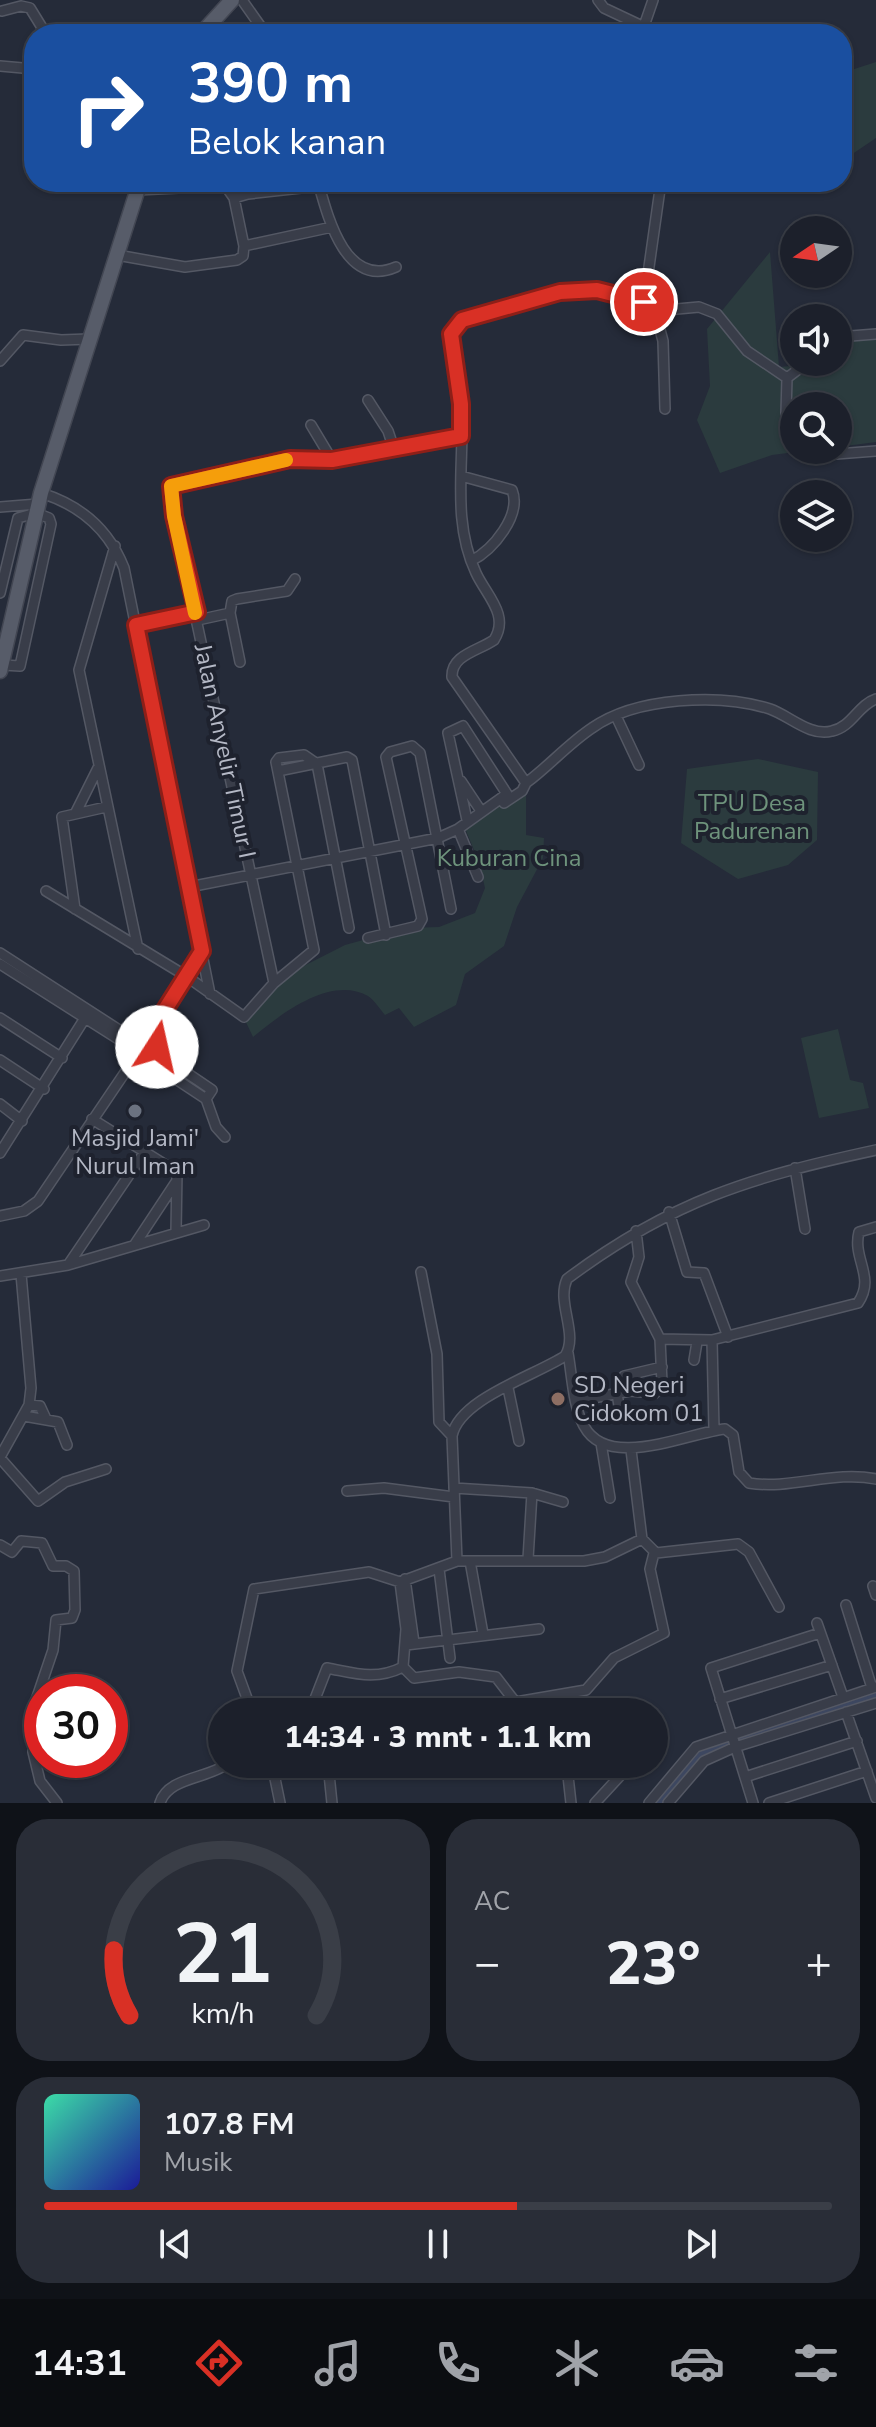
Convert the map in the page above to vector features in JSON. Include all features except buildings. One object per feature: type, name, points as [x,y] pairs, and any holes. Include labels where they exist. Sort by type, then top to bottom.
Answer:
[{"type":"main road","points":[[210,24],[232,0]]},
{"type":"main road","points":[[1,668],[38,504],[137,192]]},
{"type":"street","points":[[242,0],[259,24]]},
{"type":"street","points":[[598,0],[604,8],[640,24]]},
{"type":"street","points":[[645,24],[653,0]]},
{"type":"street","points":[[2,11],[21,6],[30,8],[40,24]]},
{"type":"street","points":[[0,66],[24,68]]},
{"type":"street","points":[[117,255],[185,267],[232,263],[243,256],[244,246],[234,198],[230,192]]},
{"type":"street","points":[[234,198],[262,192]]},
{"type":"street","points":[[321,192],[332,227],[344,250],[360,268],[372,272],[396,267]]},
{"type":"street","points":[[644,302],[660,192]]},
{"type":"street","points":[[244,246],[332,227]]},
{"type":"street","points":[[526,783],[452,677],[454,664],[494,640],[500,626],[499,614],[471,561],[463,531],[461,404],[451,334],[462,320],[560,292],[586,289],[644,302],[655,311],[663,341],[665,409]]},
{"type":"street","points":[[655,311],[699,307],[717,314],[747,351],[787,378]]},
{"type":"street","points":[[852,336],[876,334]]},
{"type":"street","points":[[0,361],[23,335],[61,340],[89,339]]},
{"type":"street","points":[[787,378],[787,392]]},
{"type":"street","points":[[368,400],[388,431],[393,446]]},
{"type":"street","points":[[311,425],[332,460],[393,446],[461,436]]},
{"type":"street","points":[[852,453],[876,451]]},
{"type":"street","name":"Jalan Anyelir Timur I","points":[[274,983],[174,516],[171,486],[290,459],[332,460]]},
{"type":"street","points":[[461,476],[512,490],[515,502],[514,513],[495,543],[471,561]]},
{"type":"street","points":[[0,593],[15,524],[38,504]]},
{"type":"street","points":[[0,507],[38,504],[78,509],[115,546],[136,625],[210,994]]},
{"type":"street","points":[[115,546],[79,670],[138,949]]},
{"type":"street","points":[[240,662],[230,613],[232,601],[285,592],[295,579]]},
{"type":"street","points":[[136,625],[230,613]]},
{"type":"street","points":[[462,825],[473,823],[519,793],[526,783],[592,728],[616,716],[672,699],[740,704],[770,709],[804,727],[827,732],[847,724],[865,705],[876,699]]},
{"type":"street","points":[[616,716],[639,765]]},
{"type":"street","points":[[189,887],[438,838],[462,825],[507,794],[463,726],[448,733],[457,774],[462,825],[478,877]]},
{"type":"street","points":[[368,938],[421,922],[386,757],[401,749],[418,749],[451,909]]},
{"type":"street","points":[[46,891],[186,976],[241,1017],[274,983],[314,950],[276,760],[304,755],[317,764],[349,928]]},
{"type":"street","points":[[278,771],[347,757],[352,760],[372,850],[386,935]]},
{"type":"street","points":[[76,812],[98,768]]},
{"type":"street","points":[[457,774],[481,811]]},
{"type":"street","points":[[75,909],[61,823],[64,815],[106,807]]},
{"type":"street","points":[[149,1035],[202,951]]},
{"type":"street","points":[[0,953],[128,1040]]},
{"type":"street","points":[[0,964],[85,1018],[128,1040]]},
{"type":"street","points":[[0,1018],[62,1058]]},
{"type":"street","points":[[2,1147],[44,1089],[85,1018]]},
{"type":"street","points":[[132,1062],[126,1054],[128,1040],[139,1033],[149,1035],[155,1042],[156,1052],[150,1062]]},
{"type":"street","points":[[156,1052],[211,1087],[206,1099]]},
{"type":"street","points":[[0,1060],[44,1089]]},
{"type":"street","points":[[132,1062],[150,1062],[206,1099],[216,1127],[225,1137]]},
{"type":"street","points":[[0,1216],[32,1208],[132,1062]]},
{"type":"street","points":[[0,1104],[22,1121]]},
{"type":"street","points":[[92,1119],[177,1172],[176,1232]]},
{"type":"street","points":[[876,1150],[795,1168],[717,1191],[669,1212],[636,1231],[565,1282],[568,1353],[577,1401],[584,1429],[601,1443],[631,1450],[714,1430],[729,1430],[733,1435],[739,1472],[749,1483],[779,1484],[858,1476],[876,1479]]},
{"type":"street","points":[[68,1265],[144,1153]]},
{"type":"street","points":[[795,1168],[805,1229]]},
{"type":"street","points":[[135,1244],[178,1179]]},
{"type":"street","points":[[669,1212],[687,1272],[704,1273],[728,1337]]},
{"type":"street","points":[[0,1276],[68,1265],[204,1225]]},
{"type":"street","points":[[660,1339],[712,1340],[858,1303],[865,1293],[867,1270],[857,1254],[857,1239],[859,1232],[876,1227]]},
{"type":"street","points":[[577,1401],[634,1391],[655,1393],[662,1383],[660,1339],[631,1282],[639,1257],[636,1231]]},
{"type":"street","points":[[421,1272],[437,1354],[439,1422],[452,1436]]},
{"type":"street","points":[[21,1274],[30,1364],[29,1405],[0,1458],[38,1501],[65,1482],[106,1469]]},
{"type":"street","points":[[712,1340],[714,1430]]},
{"type":"street","points":[[694,1360],[697,1342]]},
{"type":"street","points":[[457,1561],[452,1436],[461,1415],[568,1353]]},
{"type":"street","points":[[624,1376],[662,1367]]},
{"type":"street","points":[[508,1388],[519,1441]]},
{"type":"street","points":[[617,1394],[620,1411]]},
{"type":"street","points":[[29,1405],[40,1406],[46,1419]]},
{"type":"street","points":[[24,1416],[62,1424],[67,1445]]},
{"type":"street","points":[[601,1443],[610,1498]]},
{"type":"street","points":[[631,1450],[642,1539],[654,1553]]},
{"type":"street","points":[[347,1491],[381,1488],[454,1493],[532,1493],[563,1502]]},
{"type":"street","points":[[528,1559],[532,1493]]},
{"type":"street","points":[[247,1698],[237,1671],[254,1589],[369,1572],[402,1580],[457,1561],[593,1560],[642,1539]]},
{"type":"street","points":[[0,1545],[12,1552],[21,1541],[42,1543],[53,1566],[66,1566],[74,1571],[75,1610],[72,1618],[56,1620],[53,1650],[34,1706],[40,1781],[57,1803]]},
{"type":"street","points":[[654,1553],[741,1545],[779,1607]]},
{"type":"street","points":[[539,1698],[586,1690],[614,1658],[664,1633],[650,1569],[654,1553]]},
{"type":"street","points":[[470,1561],[483,1634]]},
{"type":"street","points":[[439,1569],[450,1658]]},
{"type":"street","points":[[402,1580],[410,1644],[403,1667]]},
{"type":"street","points":[[649,1803],[696,1747],[874,1687],[846,1605]]},
{"type":"street","points":[[753,1803],[712,1667],[818,1628],[843,1697]]},
{"type":"street","points":[[410,1644],[539,1629]]},
{"type":"street","points":[[720,1699],[832,1665]]},
{"type":"street","points":[[403,1667],[414,1678],[459,1672],[496,1677],[513,1698]]},
{"type":"street","points":[[313,1698],[324,1669],[372,1676],[403,1667]]},
{"type":"street","points":[[668,1803],[701,1763],[735,1747],[876,1703]]},
{"type":"street","points":[[846,1712],[874,1801]]},
{"type":"street","points":[[745,1777],[857,1741]]},
{"type":"street","points":[[769,1803],[867,1771]]},
{"type":"street","points":[[160,1803],[169,1789],[208,1775]]},
{"type":"street","points":[[275,1778],[280,1803]]},
{"type":"street","points":[[329,1778],[332,1803]]},
{"type":"street","points":[[568,1778],[571,1803]]},
{"type":"street","points":[[595,1803],[618,1778]]},
{"type":"green space","points":[[876,62],[876,138],[852,154],[852,70]]},
{"type":"green space","points":[[770,252],[780,376],[852,376],[852,335],[876,331],[876,442],[852,445],[852,392],[780,392],[780,454],[720,473],[697,420],[710,386],[707,329]]},
{"type":"green space","name":"TPU Desa Padurenan","points":[[758,759],[818,772],[817,840],[788,865],[738,879],[681,843],[687,769]]},
{"type":"green space","name":"Kuburan Cina","points":[[526,784],[526,835],[544,838],[543,858],[517,907],[504,946],[465,974],[456,1005],[414,1027],[399,1008],[385,1015],[368,996],[338,990],[306,1000],[253,1037],[244,1018],[290,973],[345,945],[407,928],[439,927],[475,913],[485,888],[479,862],[464,826]]},
{"type":"green space","points":[[838,1029],[850,1080],[863,1083],[869,1108],[819,1118],[801,1038]]},
{"type":"waterway","points":[[659,1803],[698,1756],[707,1750],[876,1695]]},
{"type":"slow traffic","points":[[195,613],[174,516],[171,486],[286,460]]},
{"type":"place","name":"Masjid Jami' Nurul Iman","points":[[135,1111]]},
{"type":"place","name":"SD Negeri Cidokom 01","points":[[558,1399]]},
{"type":"route","points":[[157,1047],[149,1035],[202,951],[136,625],[197,612],[174,516],[171,486],[290,459],[332,460],[393,446],[461,436],[461,404],[451,334],[462,320],[560,292],[586,289],[644,302]]}]
